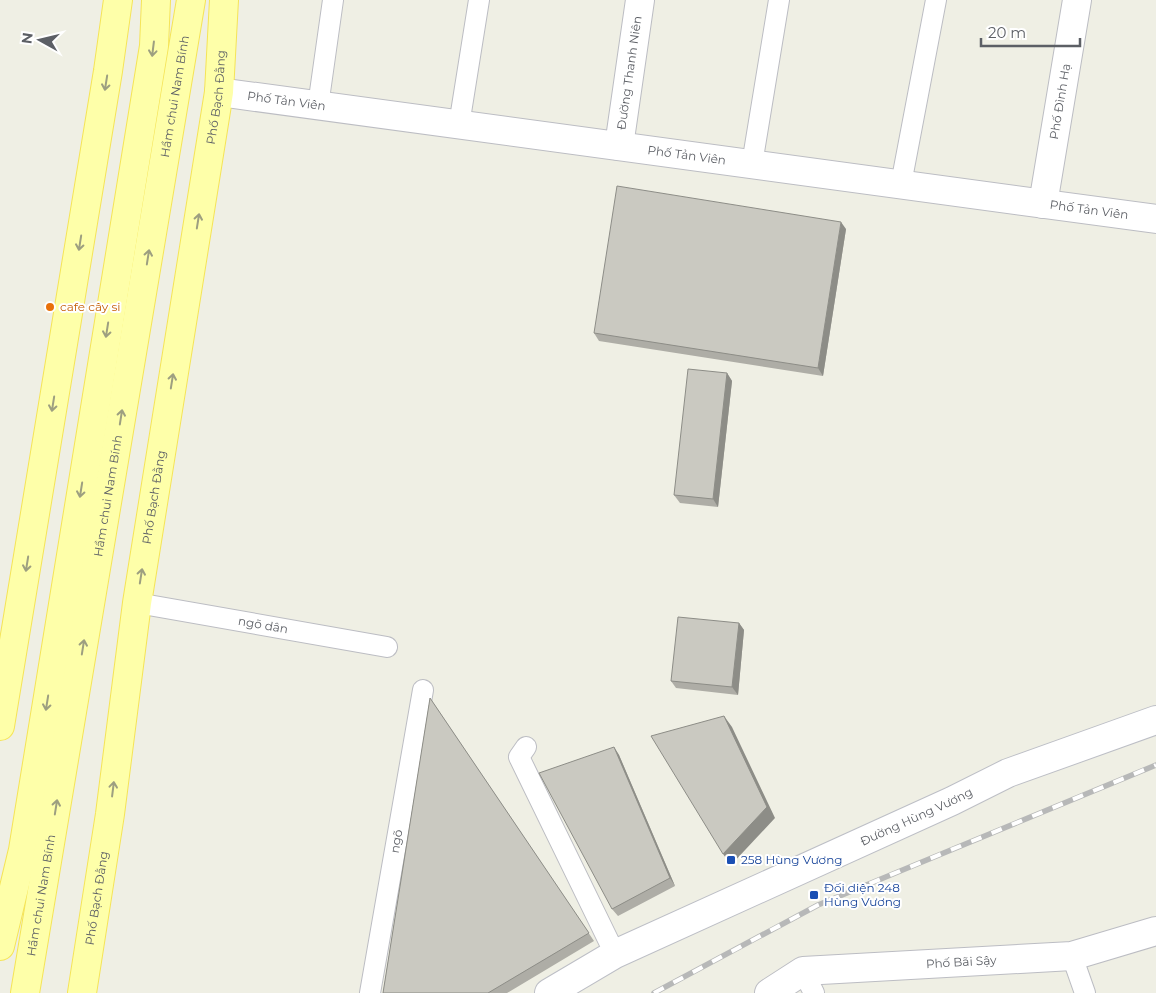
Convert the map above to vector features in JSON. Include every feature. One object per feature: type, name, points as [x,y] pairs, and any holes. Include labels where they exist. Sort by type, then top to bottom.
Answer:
[{"type":"main road","points":[[0,726],[108,71],[118,0]]},
{"type":"main road","points":[[0,946],[23,850],[154,46],[156,0]]},
{"type":"main road","name":"Hầm chui Nam Bính","points":[[25,993],[191,0]]},
{"type":"main road","name":"Phố Bạch Đằng","points":[[82,993],[110,814],[137,603],[218,92],[224,0]]},
{"type":"street","name":"Đường Thanh Niên","points":[[619,146],[640,0]]},
{"type":"street","name":"Phố Đình Hạ","points":[[1043,204],[1077,0]]},
{"type":"street","name":"Phố Tản Viên","points":[[218,92],[1156,219]]},
{"type":"street","name":"Đường Hùng Vương","points":[[549,993],[615,954],[952,801],[1008,773],[1156,720]]},
{"type":"street","name":"Phố Bãi Sậy","points":[[770,993],[808,982],[1072,956],[1156,931]]},
{"type":"lane","points":[[318,106],[334,0]]},
{"type":"lane","points":[[459,125],[478,0]]},
{"type":"lane","points":[[752,164],[779,0]]},
{"type":"lane","points":[[902,184],[936,0]]},
{"type":"lane","name":"ngõ dân","points":[[137,603],[387,647]]},
{"type":"lane","name":"ngõ","points":[[370,993],[423,690]]},
{"type":"lane","points":[[526,747],[519,757],[615,954]]},
{"type":"lane","points":[[1072,956],[1085,993]]},
{"type":"building","points":[[617,186],[841,222],[818,368],[594,333]]},
{"type":"building","points":[[688,369],[727,373],[713,499],[674,495]]},
{"type":"building","points":[[678,617],[739,623],[732,687],[671,681]]},
{"type":"building","points":[[430,698],[589,933],[488,993],[383,993]]},
{"type":"building","points":[[724,716],[767,807],[723,854],[651,736]]},
{"type":"building","points":[[614,747],[670,878],[612,909],[539,773]]},
{"type":"railway","points":[[654,993],[818,905],[1156,765]]},
{"type":"place","name":"cafe cây si","points":[[50,307]]},
{"type":"place","name":"258 Hùng Vương","points":[[731,860]]},
{"type":"place","name":"Đối diện 248 Hùng Vương","points":[[814,895]]}]
